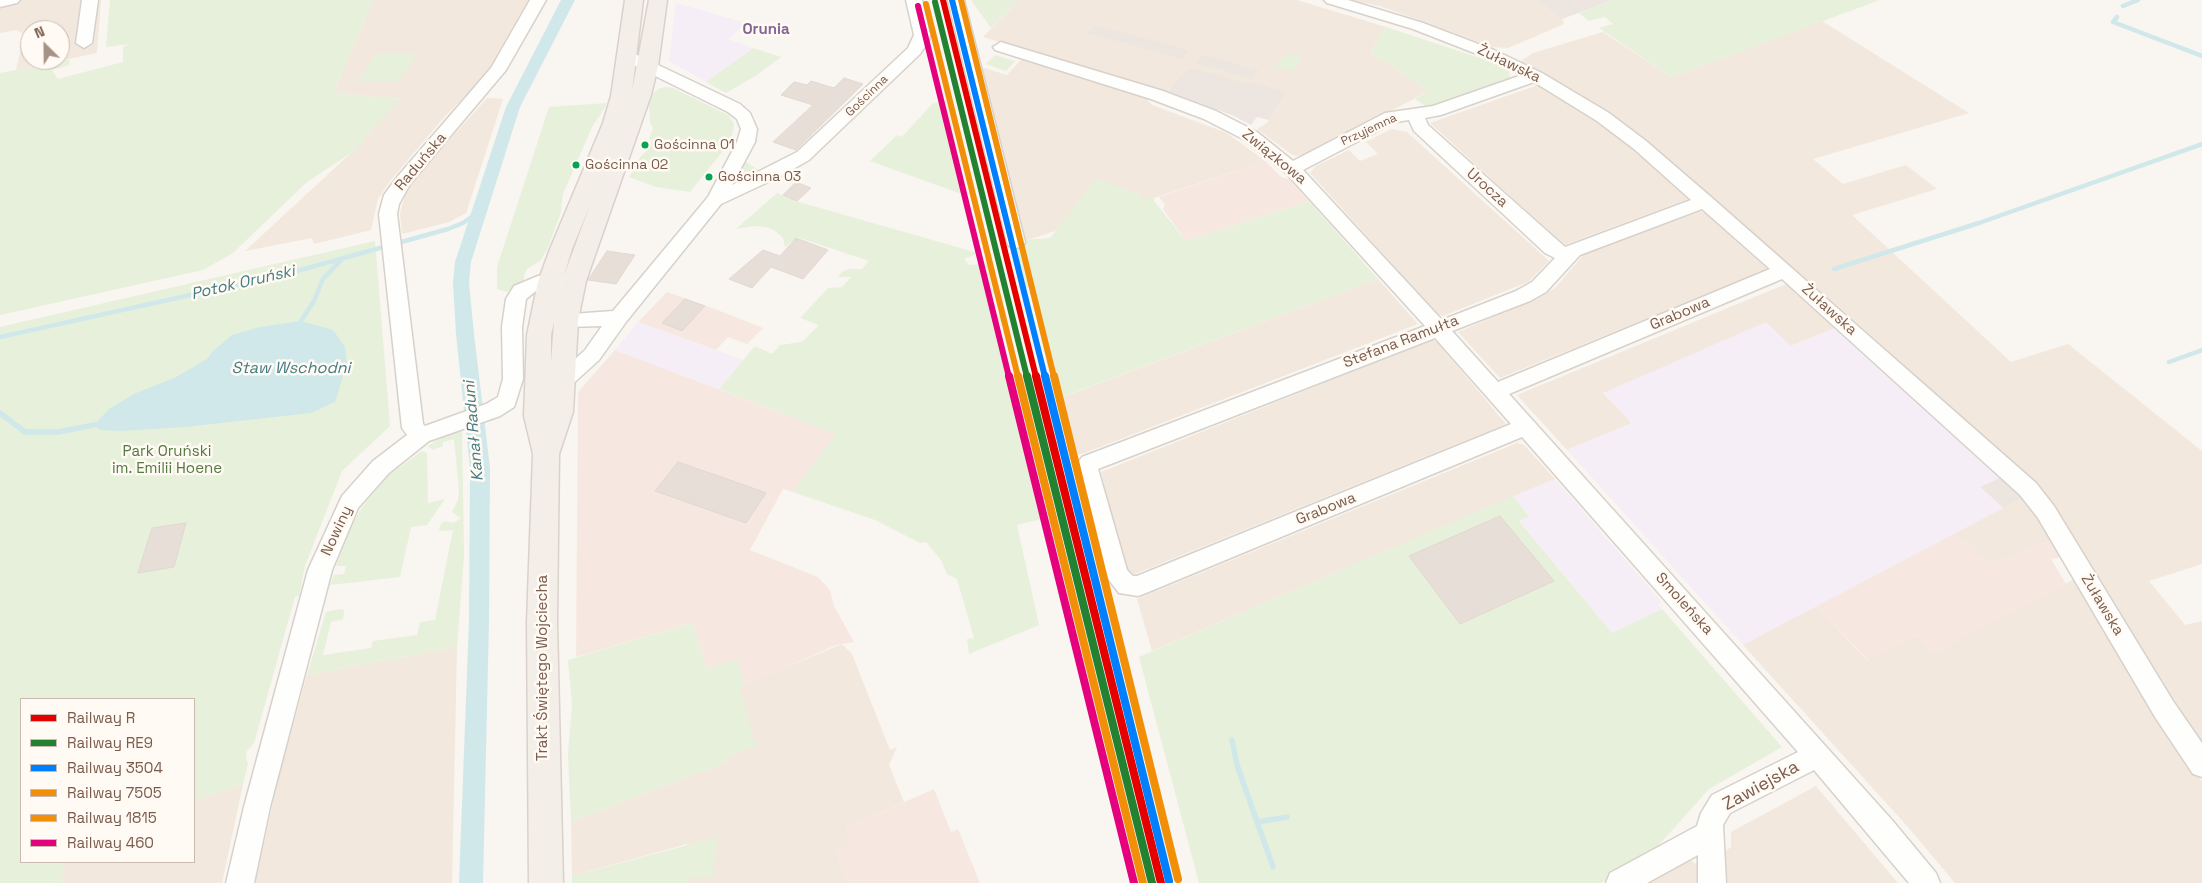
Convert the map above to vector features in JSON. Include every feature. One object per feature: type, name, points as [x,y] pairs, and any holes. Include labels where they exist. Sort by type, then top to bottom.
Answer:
[{"type":"main road","name":"Trakt Świętego Wojciecha","points":[[546,883],[542,622],[546,454],[560,412],[553,373],[539,334],[550,282],[568,230],[613,123],[621,96],[634,0]]},
{"type":"main road","name":"Trakt Świętego Wojciecha","points":[[553,373],[574,281],[642,88],[648,66],[658,0]]},
{"type":"street","points":[[0,2],[12,0]]},
{"type":"street","points":[[84,43],[90,0]]},
{"type":"street","name":"Raduńska","points":[[422,435],[413,428],[388,214],[393,195],[498,70],[538,0]]},
{"type":"street","name":"Gościnna","points":[[715,200],[775,172],[803,156],[916,48],[921,41],[922,35],[914,0]]},
{"type":"street","points":[[956,0],[1016,242]]},
{"type":"street","name":"Żuławska","points":[[1332,0],[1455,39],[1501,58],[1536,76],[1612,124],[1784,271],[2028,489],[2046,512],[2164,708],[2202,765]]},
{"type":"street","name":"Związkowa","points":[[1001,47],[1157,95],[1227,122],[1251,136],[1292,169],[1438,328]]},
{"type":"street","name":"Gościnna","points":[[553,373],[592,355],[619,317],[715,200],[742,153],[749,128],[744,117],[734,108],[626,56]]},
{"type":"street","points":[[642,88],[669,76]]},
{"type":"street","name":"Przyjemna","points":[[1292,169],[1390,117],[1435,111],[1536,76]]},
{"type":"street","name":"Urocza","points":[[1414,114],[1420,127],[1552,248],[1567,256]]},
{"type":"street","points":[[742,153],[757,166],[775,172]]},
{"type":"street","name":"Stefana Ramułta","points":[[1127,586],[1117,575],[1086,467],[1090,463],[1532,292],[1539,288],[1567,256],[1579,248],[1705,202]]},
{"type":"street","name":"Grabowa","points":[[1494,392],[1784,271]]},
{"type":"street","name":"Nowiny","points":[[240,883],[257,807],[318,579],[328,546],[342,517],[360,491],[392,457],[422,435],[493,410],[507,401],[511,394],[513,379],[512,327],[516,299],[529,286],[550,282],[574,281]]},
{"type":"street","points":[[566,320],[588,321],[619,317]]},
{"type":"street","name":"Smoleńska","points":[[1438,328],[1904,853],[1926,883]]},
{"type":"street","name":"Grabowa","points":[[1127,586],[1138,586],[1524,427]]},
{"type":"street","name":"Zawiejska","points":[[1712,883],[1710,822],[1721,804],[1818,756]]},
{"type":"street","points":[[1620,883],[1710,833]]},
{"type":"shaded area","points":[[0,0],[101,0],[97,53],[70,59],[70,20],[20,20],[20,32],[16,30],[0,33]]},
{"type":"shaded area","points":[[373,0],[528,0],[484,77],[446,115],[390,181],[378,199],[371,230],[314,244],[312,238],[245,251],[351,153],[400,99],[333,93]]},
{"type":"shaded area","points":[[1019,0],[1297,0],[1386,27],[1370,52],[1429,91],[1308,154],[1297,156],[1291,154],[1257,129],[1267,123],[1286,92],[1180,75],[1167,92],[983,37]]},
{"type":"shaded area","points":[[1351,0],[1537,0],[1562,19],[1564,24],[1508,48],[1492,47],[1379,6]]},
{"type":"shaded area","points":[[1537,0],[1613,0],[1562,19]]},
{"type":"shaded area","points":[[676,3],[746,23],[728,39],[753,48],[706,82],[669,61]]},
{"type":"shaded area","points":[[1822,21],[1969,113],[1813,159],[1843,184],[1906,165],[1937,189],[1852,215],[2011,362],[2068,344],[2202,451],[2202,564],[2149,581],[2185,625],[2202,621],[2202,745],[2023,474],[1854,320],[1634,131],[1602,108],[1521,61],[1533,53],[1603,32],[1671,77]]},
{"type":"shaded area","points":[[1095,25],[1188,50],[1182,59],[1088,33]]},
{"type":"shaded area","points":[[20,52],[20,69],[16,70]]},
{"type":"shaded area","points":[[1203,55],[1258,70],[1252,79],[1196,63]]},
{"type":"shaded area","points":[[1022,59],[1143,95],[1152,105],[1227,133],[1265,161],[1022,242],[981,67],[1007,75]]},
{"type":"shaded area","points":[[1195,69],[1248,84],[1250,82],[1286,92],[1269,120],[1257,117],[1251,125],[1234,116],[1168,91],[1180,75],[1183,75],[1187,70]]},
{"type":"shaded area","points":[[1538,85],[1599,123],[1641,155],[1688,199],[1564,245],[1430,123]]},
{"type":"shaded area","points":[[487,98],[503,99],[466,213],[449,222],[402,234],[400,213],[405,195],[412,182]]},
{"type":"shaded area","points":[[1391,129],[1407,132],[1549,261],[1528,282],[1443,316],[1437,314],[1310,173],[1316,166],[1349,150],[1360,161],[1378,154],[1366,142]]},
{"type":"shaded area","points":[[1265,161],[1281,177],[1289,179],[1309,201],[1186,241],[1163,209],[1165,205],[1159,197]]},
{"type":"shaded area","points":[[1700,212],[1705,212],[1768,269],[1500,378],[1458,332],[1539,298],[1555,288],[1586,252]]},
{"type":"shaded area","points":[[1378,279],[1418,324],[1082,454],[1076,454],[1060,398]]},
{"type":"shaded area","points":[[1786,284],[1840,326],[1791,346],[1603,393],[1632,423],[1567,450],[1517,395]]},
{"type":"shaded area","points":[[667,292],[763,328],[747,344],[728,337],[716,350],[638,322]]},
{"type":"shaded area","points":[[638,322],[743,360],[719,389],[615,350]]},
{"type":"shaded area","points":[[1766,322],[1791,346],[1840,326],[2003,476],[1980,487],[2003,508],[1743,645],[1567,450],[1632,423],[1603,393]]},
{"type":"shaded area","points":[[1432,340],[1437,342],[1506,424],[1135,574],[1126,572],[1101,472]]},
{"type":"shaded area","points":[[615,350],[837,434],[793,492],[783,489],[750,550],[818,577],[830,590],[834,606],[854,642],[836,645],[744,686],[738,660],[707,669],[692,623],[576,657],[578,392]]},
{"type":"shaded area","points":[[1517,443],[1524,445],[1555,479],[1152,651],[1137,599]]},
{"type":"shaded area","points":[[2003,476],[2024,497],[2003,508],[1980,487]]},
{"type":"shaded area","points":[[1555,479],[1662,602],[1658,604],[1662,609],[1612,633],[1519,520],[1529,515],[1513,496]]},
{"type":"shaded area","points":[[2024,497],[2054,539],[1991,565],[1955,533]]},
{"type":"shaded area","points":[[1955,532],[1991,565],[2054,539],[2061,553],[2058,558],[2051,559],[2066,584],[1934,652],[1917,635],[1868,660],[1815,605]]},
{"type":"shaded area","points":[[2075,579],[2130,675],[2202,782],[2202,883],[1955,883],[1907,826],[1743,645],[1815,605],[1867,660],[1917,635],[1934,652]]},
{"type":"shaded area","points":[[842,644],[852,654],[890,750],[897,747],[889,765],[904,802],[846,828],[852,845],[837,852],[846,880],[849,879],[851,883],[689,883],[687,844],[572,876],[571,822],[727,762],[728,756],[755,746],[739,687]]},
{"type":"shaded area","points":[[457,647],[452,883],[255,883],[278,780],[307,675]]},
{"type":"shaded area","points":[[243,784],[222,883],[61,883],[64,863],[195,863],[195,801]]},
{"type":"shaded area","points":[[1816,786],[1898,883],[1722,883],[1722,854],[1731,847],[1731,832]]},
{"type":"shaded area","points":[[934,789],[951,832],[958,829],[980,883],[851,883],[849,879],[846,880],[837,852],[851,845],[846,828]]},
{"type":"shaded area","points":[[1685,856],[1700,867],[1701,883],[1638,883]]},
{"type":"green space","points":[[110,0],[373,0],[333,93],[401,99],[351,153],[307,182],[233,253],[203,270],[0,315],[0,73],[20,69],[52,70],[58,79],[123,62],[123,47],[130,44],[106,47]]},
{"type":"green space","points":[[971,0],[1019,0],[991,28]]},
{"type":"green space","points":[[1613,0],[1880,0],[1671,77],[1599,28],[1613,24],[1605,17],[1589,21],[1579,13]]},
{"type":"green space","points":[[1386,27],[1495,63],[1509,71],[1510,78],[1427,107],[1415,99],[1429,91],[1370,52]]},
{"type":"green space","points":[[753,48],[781,57],[757,75],[726,93],[706,82]]},
{"type":"green space","points":[[1287,53],[1302,57],[1293,71],[1275,66]]},
{"type":"green space","points":[[376,54],[418,54],[399,81],[358,81]]},
{"type":"green space","points":[[995,55],[1015,61],[1006,71],[986,64]]},
{"type":"green space","points":[[673,88],[728,115],[734,123],[733,132],[727,146],[690,192],[656,187],[629,177],[641,156],[649,149],[652,140],[649,139],[653,128],[650,123],[649,105],[653,94],[658,89]]},
{"type":"green space","points":[[946,100],[967,196],[870,161],[897,135],[902,137],[932,104]]},
{"type":"green space","points":[[606,103],[606,106],[592,127],[563,194],[561,212],[547,250],[540,261],[527,269],[524,275],[524,284],[507,292],[497,289],[497,267],[549,107]]},
{"type":"green space","points":[[746,162],[760,171],[724,191],[744,163]]},
{"type":"green space","points":[[1096,179],[1143,195],[1141,200],[1145,201],[1148,196],[1155,199],[1154,201],[1186,241],[1309,201],[1378,279],[1056,399],[1029,288],[1021,289],[1023,284],[1012,241],[1050,238]]},
{"type":"green space","points":[[777,193],[799,202],[978,253],[964,259],[969,265],[982,264],[989,259],[994,279],[990,281],[992,288],[998,292],[990,294],[995,316],[1004,315],[1005,320],[996,322],[1013,390],[1016,389],[1046,518],[1017,525],[1039,625],[969,654],[967,639],[974,638],[957,579],[947,574],[941,560],[926,542],[920,543],[875,520],[793,492],[836,434],[719,389],[755,346],[772,354],[780,345],[802,342],[819,325],[800,318],[828,288],[842,287],[851,277],[838,277],[842,272],[849,269],[862,269],[869,261],[797,237],[785,247],[783,238],[774,230],[766,227],[753,226],[736,229]]},
{"type":"green space","name":"Park Oruński im. Emilii Hoene","points":[[375,241],[390,426],[342,471],[305,566],[299,596],[295,597],[254,743],[247,751],[246,758],[248,764],[243,784],[195,801],[195,698],[20,698],[20,863],[64,863],[61,883],[0,883],[0,327]]},
{"type":"green space","points":[[462,429],[464,556],[457,647],[307,675],[326,612],[344,610],[343,619],[331,622],[323,655],[371,648],[373,641],[417,635],[420,622],[435,620],[453,530],[439,531],[441,523],[445,521],[454,523],[461,518],[452,512],[458,500],[459,491],[454,439],[443,442],[443,446],[433,450],[428,446],[452,431]]},
{"type":"green space","points":[[422,451],[427,453],[428,503],[445,499],[427,525],[411,527],[400,577],[330,585],[334,575],[344,574],[346,566],[336,566],[350,527],[363,506],[388,476]]},
{"type":"green space","points":[[1513,496],[1529,516],[1519,521],[1612,633],[1662,609],[1782,747],[1709,789],[1648,857],[1601,883],[1199,883],[1139,657]]},
{"type":"green space","points":[[692,623],[707,669],[738,659],[744,686],[740,688],[756,746],[728,756],[727,762],[571,822],[568,754],[572,705],[568,660]]},
{"type":"green space","points":[[718,837],[712,878],[690,877],[689,883],[572,883],[572,876]]},
{"type":"water","name":"Staw Wschodni","points":[[301,321],[333,330],[345,347],[347,364],[335,402],[311,413],[185,427],[120,431],[100,430],[94,425],[109,409],[134,394],[176,377],[207,359],[214,350],[232,335],[260,327]]},
{"type":"building","points":[[844,78],[863,84],[796,150],[773,142],[813,105],[781,95],[794,82],[807,85],[811,81],[834,88]]},
{"type":"building","points":[[796,182],[811,188],[797,201],[783,195]]},
{"type":"building","points":[[796,238],[828,250],[803,279],[771,267],[752,288],[729,279],[763,250],[780,256]]},
{"type":"building","points":[[607,251],[635,255],[616,284],[588,280]]},
{"type":"building","points":[[685,299],[705,306],[682,331],[662,323]]},
{"type":"building","points":[[678,462],[766,493],[746,523],[655,491]]},
{"type":"building","points":[[1500,516],[1554,581],[1460,624],[1409,556]]},
{"type":"building","points":[[186,523],[174,567],[138,573],[152,528]]},
{"type":"waterway","name":"Kanał Raduni","points":[[471,883],[479,620],[480,468],[465,334],[461,283],[463,262],[513,107],[568,0]]},
{"type":"waterway","points":[[2123,6],[2138,0]]},
{"type":"waterway","points":[[2117,17],[2113,22],[2202,56]]},
{"type":"waterway","points":[[1834,269],[1979,223],[2202,144]]},
{"type":"waterway","name":"Potok Oruński","points":[[343,258],[448,229],[463,223],[480,211]]},
{"type":"waterway","name":"Potok Oruński","points":[[0,337],[290,273],[343,258]]},
{"type":"waterway","points":[[301,321],[314,301],[323,279],[343,258]]},
{"type":"waterway","points":[[2169,362],[2202,350]]},
{"type":"waterway","points":[[0,413],[25,432],[58,432],[94,425]]},
{"type":"waterway","points":[[1232,740],[1237,765],[1257,822]]},
{"type":"waterway","points":[[1257,822],[1287,817]]},
{"type":"waterway","points":[[1257,822],[1273,867]]},
{"type":"rail line","name":"R","points":[[943,0],[1161,883]]},
{"type":"rail line","name":"3504","points":[[952,0],[1169,881]]},
{"type":"rail line","name":"1815","points":[[961,0],[1178,879]]},
{"type":"rail line","name":"RE9","points":[[935,2],[1152,883]]},
{"type":"rail line","name":"7505","points":[[926,4],[1143,883]]},
{"type":"rail line","name":"460","points":[[918,6],[1134,883]]},
{"type":"place","name":"Gościnna 01","points":[[645,145]]},
{"type":"place","name":"Gościnna 02","points":[[576,165]]},
{"type":"place","name":"Gościnna 03","points":[[709,177]]},
{"type":"district","name":"Orunia","points":[[766,30]]}]
